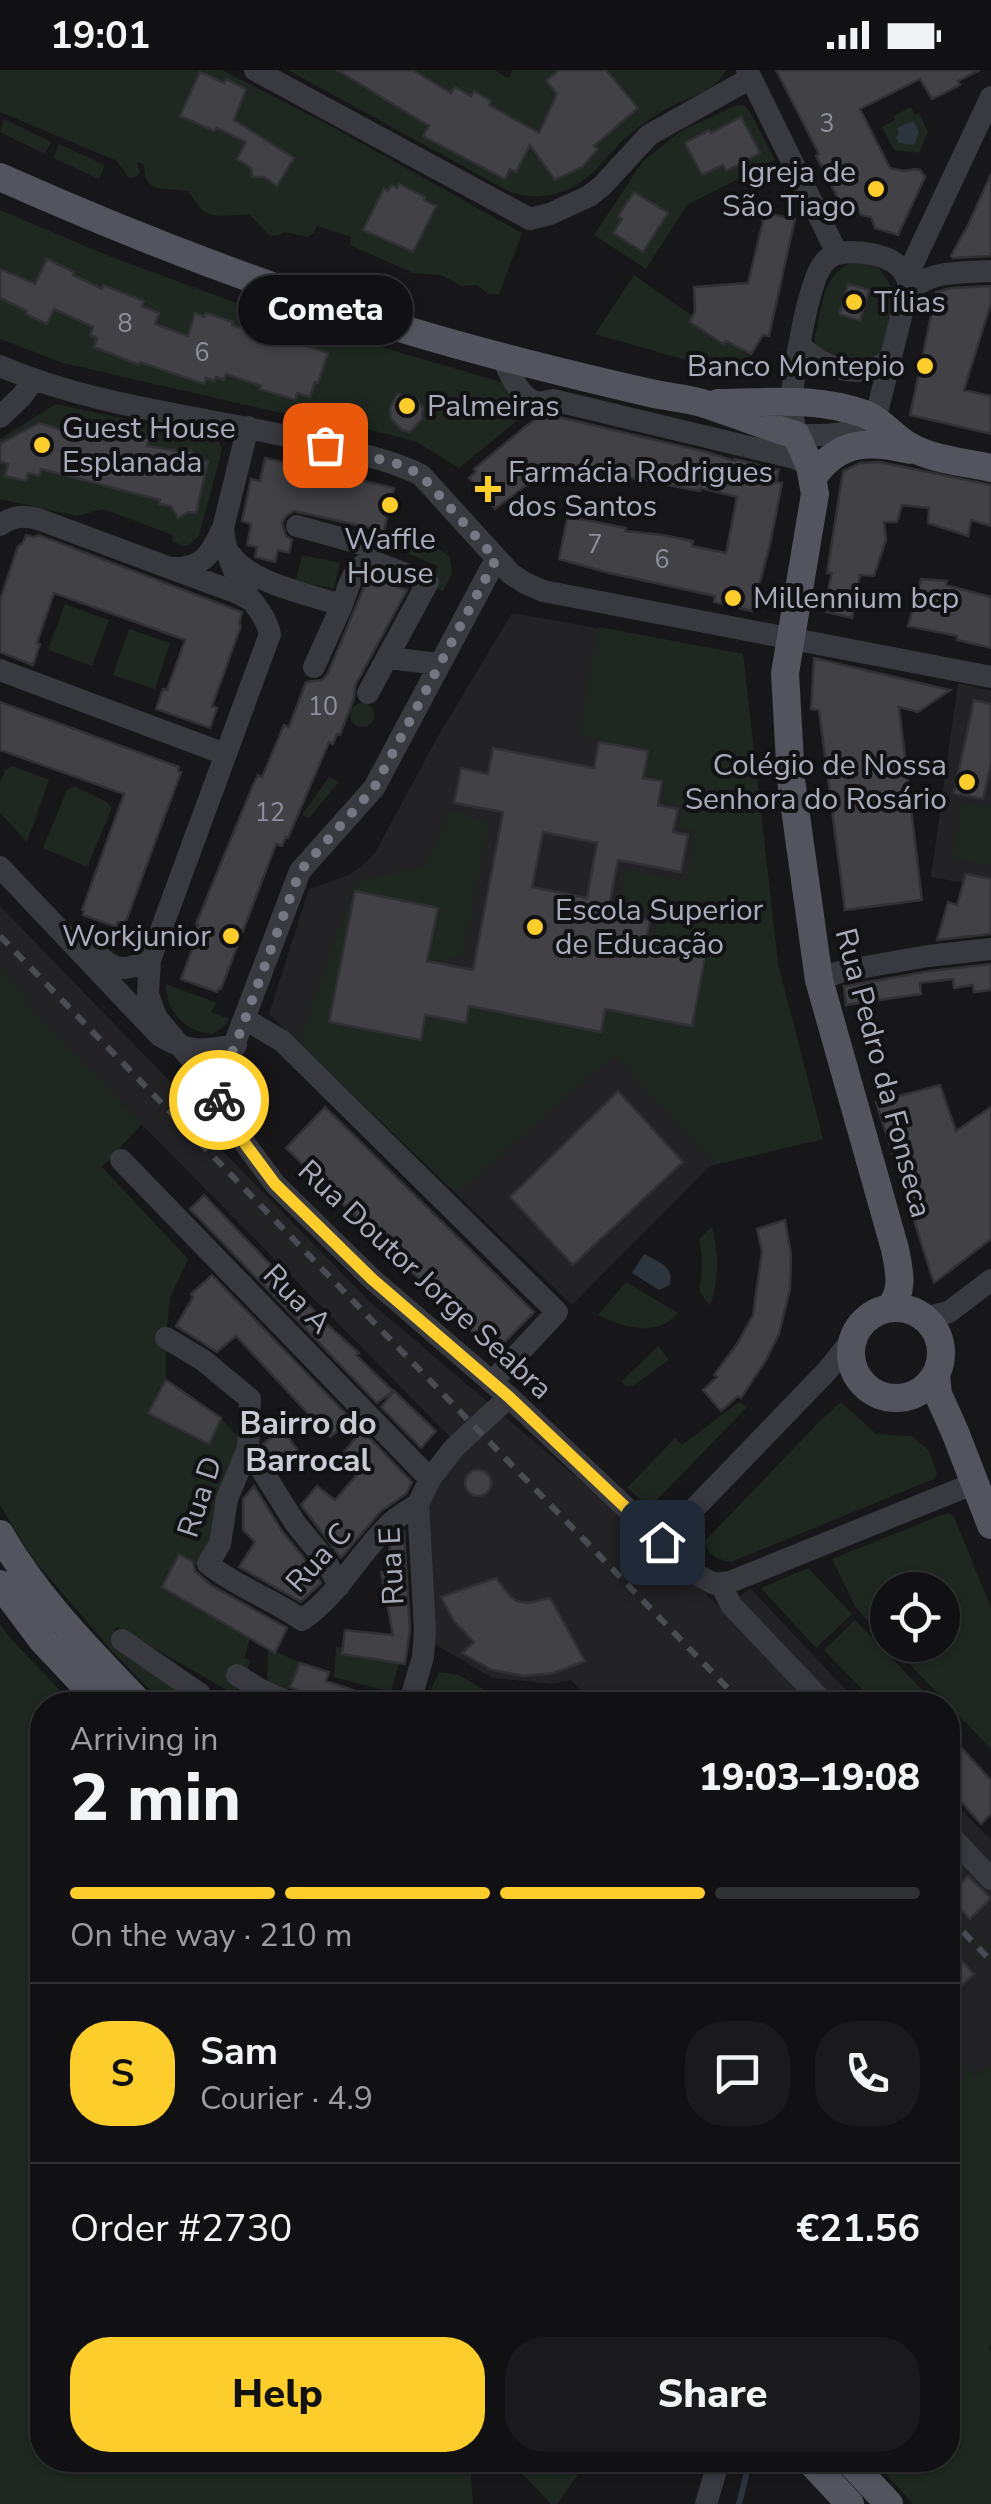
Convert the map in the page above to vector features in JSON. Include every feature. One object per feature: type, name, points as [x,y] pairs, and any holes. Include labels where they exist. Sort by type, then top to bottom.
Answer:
[{"type":"main road","points":[[0,177],[211,263],[320,302],[503,357],[701,403],[796,435],[812,479]]},
{"type":"main road","points":[[701,403],[792,400],[838,407],[881,417],[904,444],[921,452]]},
{"type":"main road","points":[[812,479],[824,463],[842,451],[874,443],[991,468]]},
{"type":"main road","name":"Rua Pedro da Fonseca","points":[[812,479],[785,673],[791,780],[820,980],[900,1274],[899,1292],[889,1308]]},
{"type":"main road","points":[[900,1398],[927,1386],[936,1375],[940,1363],[939,1338],[914,1311],[889,1308],[870,1315],[852,1340],[850,1353],[857,1377],[876,1394],[926,1406],[949,1421]]},
{"type":"main road","points":[[936,1375],[938,1394],[991,1525]]},
{"type":"main road","points":[[0,1534],[64,1624],[129,1692]]},
{"type":"main road","points":[[0,1584],[43,1641],[91,1692]]},
{"type":"main road","points":[[820,2472],[850,2504]]},
{"type":"main road","points":[[859,2472],[889,2504]]},
{"type":"street","points":[[255,70],[530,218],[550,214],[589,196],[648,135],[749,74],[837,253]]},
{"type":"street","points":[[907,285],[896,262],[881,256],[837,253],[825,260],[817,274],[800,345],[792,400],[796,435],[838,434],[881,417],[888,360],[907,285],[991,97]]},
{"type":"street","points":[[907,285],[936,275],[991,271]]},
{"type":"street","points":[[800,345],[819,360],[849,370],[878,368],[888,360]]},
{"type":"street","points":[[503,357],[531,401],[553,400],[795,458],[812,479]]},
{"type":"street","points":[[0,366],[34,380],[151,409],[248,427],[402,465],[421,475],[496,559],[525,583],[543,591],[991,677]]},
{"type":"street","points":[[0,417],[34,380]]},
{"type":"street","points":[[248,427],[224,537],[238,580],[268,626]]},
{"type":"street","points":[[0,525],[23,515],[38,519],[252,601]]},
{"type":"street","points":[[298,526],[373,547],[368,562]]},
{"type":"street","points":[[170,568],[186,568],[202,561],[224,537]]},
{"type":"street","points":[[224,537],[237,563],[245,569],[342,605]]},
{"type":"street","points":[[215,1094],[300,871],[374,788],[496,559]]},
{"type":"street","points":[[314,667],[352,576],[362,565],[374,562],[428,582],[368,693]]},
{"type":"street","points":[[181,1048],[151,1006],[150,960],[268,640],[268,626],[278,598],[286,593],[302,593]]},
{"type":"street","points":[[388,658],[439,664]]},
{"type":"street","points":[[0,670],[226,754]]},
{"type":"street","points":[[0,866],[160,1035],[181,1048],[208,1050],[236,1045]]},
{"type":"street","points":[[44,914],[64,919],[107,964],[128,968],[150,960]]},
{"type":"street","points":[[820,980],[842,970],[991,949]]},
{"type":"street","name":"Rua E","points":[[245,1020],[282,1041],[556,1312],[430,1479],[418,1504],[425,1630],[423,1657],[413,1692]]},
{"type":"street","name":"Rua Doutor Jorge Seabra","points":[[181,1048],[275,1184],[372,1279],[500,1390],[696,1574],[722,1584]]},
{"type":"street","name":"Rua A","points":[[121,1160],[430,1479]]},
{"type":"street","points":[[924,1318],[948,1312],[991,1280]]},
{"type":"street","points":[[166,1338],[202,1360],[250,1399],[248,1448],[339,1586]]},
{"type":"street","points":[[662,1542],[827,1371],[852,1340]]},
{"type":"street","name":"Rua D","points":[[208,1564],[220,1544],[228,1499],[248,1448]]},
{"type":"street","points":[[814,1692],[732,1605],[722,1584],[975,1483]]},
{"type":"street","name":"Rua C","points":[[208,1564],[222,1576],[272,1600],[302,1620],[339,1586],[394,1520],[418,1504]]},
{"type":"street","points":[[122,1640],[197,1692]]},
{"type":"street","points":[[238,1675],[266,1692]]},
{"type":"street","points":[[960,1846],[991,1879]]},
{"type":"street","points":[[706,2504],[715,2472]]},
{"type":"shaded area","points":[[0,70],[222,70],[522,233],[499,294],[488,294],[477,285],[462,286],[441,275],[413,273],[350,245],[351,237],[317,226],[307,237],[285,232],[275,236],[269,235],[250,215],[210,214],[187,191],[152,186],[144,164],[137,162],[140,172],[128,177],[117,161],[0,112]]},
{"type":"shaded area","points":[[288,70],[495,70],[507,78],[512,70],[726,70],[707,90],[636,129],[581,182],[557,193],[537,196],[510,192]]},
{"type":"shaded area","points":[[737,105],[750,112],[775,160],[687,205],[646,269],[594,235],[643,161],[681,131]]},
{"type":"shaded area","points":[[911,107],[915,115],[919,113],[928,132],[919,153],[894,150],[882,127]]},
{"type":"shaded area","points":[[4,119],[51,142],[45,154],[0,132]]},
{"type":"shaded area","points":[[913,121],[919,132],[914,145],[899,143],[897,128]]},
{"type":"shaded area","points":[[59,144],[105,165],[99,179],[53,158]]},
{"type":"shaded area","points":[[0,210],[109,256],[258,311],[501,382],[516,397],[520,418],[459,468],[415,441],[63,363],[0,339]]},
{"type":"shaded area","points":[[856,261],[878,267],[894,296],[882,356],[874,363],[828,357],[815,344],[830,281]]},
{"type":"shaded area","points":[[634,275],[751,357],[738,375],[595,334]]},
{"type":"shaded area","points":[[56,404],[214,438],[220,443],[222,450],[199,536],[183,546],[172,541],[173,535],[103,509],[77,516],[0,499],[0,439]]},
{"type":"shaded area","points":[[384,537],[429,553],[433,545],[450,557],[452,574],[443,591],[432,587],[438,566],[382,543]]},
{"type":"shaded area","points":[[302,555],[340,563],[334,589],[296,581]]},
{"type":"shaded area","points":[[65,604],[109,620],[92,666],[48,650]]},
{"type":"shaded area","name":"Escola Superior de Educação","points":[[512,613],[743,654],[778,964],[823,1139],[710,1166],[572,1305],[269,1014],[309,889],[349,875],[376,851],[437,738]]},
{"type":"shaded area","points":[[599,627],[743,654],[778,964],[823,1139],[716,1164],[614,1054],[457,1194],[300,1044],[356,882],[426,866],[451,809],[488,823],[462,957],[424,963],[418,1004],[461,995],[602,1005],[689,1022],[706,956],[653,940],[659,914],[622,905],[624,869],[688,882],[695,830],[679,828],[682,806],[664,801],[665,780],[645,776],[646,752],[580,735]]},
{"type":"shaded area","points":[[129,629],[170,643],[155,689],[113,675]]},
{"type":"shaded area","name":"Colégio de Nossa Senhora do Rosário","points":[[958,683],[991,691],[991,879],[967,874],[964,883],[931,877]]},
{"type":"shaded area","points":[[362,703],[371,706],[371,724],[362,727],[353,724],[350,715],[353,706]]},
{"type":"shaded area","points":[[13,766],[49,780],[27,842],[0,813],[0,783],[5,770]]},
{"type":"shaded area","points":[[329,777],[339,782],[309,818],[302,815]]},
{"type":"shaded area","points":[[74,786],[112,808],[87,867],[43,848],[67,790]]},
{"type":"shaded area","points":[[963,803],[991,808],[991,865],[953,858]]},
{"type":"shaded area","points":[[0,906],[217,1130],[220,1148],[370,1302],[656,1545],[723,1611],[750,1588],[848,1692],[583,1692],[571,1680],[553,1684],[492,1678],[435,1644],[424,1535],[432,1490],[461,1448],[24,1005],[0,976]]},
{"type":"shaded area","points":[[0,966],[27,998],[25,1005],[142,1124],[102,1167],[188,1259],[170,1298],[166,1380],[149,1413],[208,1444],[221,1418],[248,1448],[203,1569],[179,1554],[162,1586],[250,1638],[244,1658],[251,1661],[236,1692],[117,1627],[114,1632],[188,1692],[152,1692],[33,1559],[0,1505]]},
{"type":"shaded area","points":[[166,984],[217,1003],[211,1012],[229,1019],[225,1026],[213,1034],[186,1025],[169,1003]]},
{"type":"shaded area","points":[[712,1227],[717,1267],[710,1306],[699,1291],[699,1239]]},
{"type":"shaded area","points":[[644,1254],[667,1269],[670,1285],[659,1290],[632,1273]]},
{"type":"shaded area","points":[[626,1282],[678,1313],[650,1328],[630,1327],[598,1315]]},
{"type":"shaded area","points":[[658,1346],[669,1360],[626,1387],[622,1381]]},
{"type":"shaded area","points":[[739,1402],[747,1407],[655,1502],[643,1501],[627,1488],[675,1438],[682,1445]]},
{"type":"shaded area","points":[[841,1402],[876,1434],[912,1436],[929,1451],[937,1474],[934,1479],[731,1562],[711,1554],[704,1542]]},
{"type":"shaded area","points":[[944,1514],[954,1517],[991,1608],[991,1749],[960,1717],[960,1692],[936,1692],[907,1662],[960,1662],[960,1572],[870,1572],[870,1623],[856,1608],[832,1559]]},
{"type":"shaded area","points":[[808,1568],[852,1614],[816,1648],[761,1588]]},
{"type":"shaded area","points":[[855,1620],[870,1636],[870,1662],[895,1662],[924,1692],[864,1692],[824,1650]]},
{"type":"shaded area","points":[[0,1624],[62,1692],[30,1692],[30,2472],[471,2472],[473,2504],[0,2504]]},
{"type":"shaded area","points":[[336,1647],[343,1648],[343,1654],[399,1663],[391,1692],[334,1677]]},
{"type":"shaded area","points":[[268,1648],[301,1663],[287,1692],[267,1692]]},
{"type":"shaded area","points":[[439,1672],[459,1675],[489,1692],[430,1692]]},
{"type":"shaded area","points":[[960,1808],[991,1840],[991,2066],[975,2076],[960,2060]]},
{"type":"shaded area","points":[[960,2059],[975,2076],[991,2066],[991,2504],[913,2504],[884,2472],[960,2472]]},
{"type":"shaded area","points":[[520,2472],[579,2472],[557,2504],[551,2504]]},
{"type":"building","points":[[337,70],[413,70],[451,93],[455,87],[471,96],[474,91],[491,101],[489,105],[539,133],[557,94],[546,81],[559,70],[606,70],[638,108],[594,146],[598,149],[582,167],[555,180],[530,145],[516,172],[510,169],[505,179],[423,136],[429,126]]},
{"type":"building","points":[[776,70],[980,70],[932,99],[920,79],[860,109],[890,168],[920,170],[925,177],[898,235],[875,228],[871,217],[861,215],[853,201],[842,206]]},
{"type":"building","points":[[200,72],[246,89],[234,120],[294,158],[277,186],[264,177],[252,177],[251,168],[237,159],[246,142],[180,116]]},
{"type":"building","points":[[741,117],[760,153],[726,171],[723,165],[702,175],[685,143]]},
{"type":"building","points":[[991,174],[991,256],[953,258],[951,256]]},
{"type":"building","points":[[399,184],[436,206],[413,252],[363,230],[384,188],[388,191],[391,185],[397,188]]},
{"type":"building","points":[[634,192],[668,213],[643,252],[613,233],[622,219],[618,216]]},
{"type":"building","points":[[765,213],[795,219],[769,336],[763,335],[751,354],[726,341],[723,344],[690,322],[695,311],[694,287],[748,283]]},
{"type":"building","points":[[47,259],[102,289],[103,285],[144,301],[142,306],[159,313],[155,324],[188,336],[195,313],[204,317],[206,313],[261,335],[262,332],[328,353],[318,383],[315,382],[310,397],[297,393],[295,400],[226,374],[224,380],[206,378],[204,384],[94,347],[97,338],[90,335],[93,327],[54,309],[47,324],[0,298],[0,269],[35,284]]},
{"type":"building","name":"Tílias","points":[[848,284],[869,290],[860,321],[839,314]]},
{"type":"building","points":[[991,286],[991,303],[964,390],[991,396],[991,434],[910,415],[936,292]]},
{"type":"building","name":"Palmeiras","points":[[397,394],[417,399],[423,408],[422,419],[410,432],[391,419],[390,408]]},
{"type":"building","points":[[548,416],[779,470],[776,482],[782,483],[752,611],[714,602],[715,596],[559,559],[567,519],[571,517],[626,528],[625,531],[693,541],[692,546],[726,553],[737,497],[556,463],[495,509],[469,478],[474,469],[526,426]]},
{"type":"building","points":[[39,423],[93,440],[98,424],[149,438],[147,446],[191,450],[198,459],[208,461],[196,513],[178,518],[171,506],[159,504],[160,500],[41,469],[40,476],[28,473],[26,481],[5,476],[8,464],[0,462],[0,444]]},
{"type":"building","points":[[265,458],[394,488],[384,531],[294,511],[282,523],[286,536],[292,540],[289,553],[278,550],[275,562],[255,557],[257,547],[247,545],[251,524],[242,521],[251,479],[260,481]]},
{"type":"building","points":[[880,462],[991,485],[991,526],[971,520],[968,536],[928,523],[929,508],[902,505],[897,522],[884,522],[886,540],[874,576],[860,575],[852,618],[823,611],[832,573],[827,573],[843,471],[860,463]]},
{"type":"building","points":[[26,535],[39,535],[242,612],[241,626],[212,706],[217,708],[210,728],[156,709],[185,640],[155,629],[54,593],[33,665],[0,652],[0,600],[18,546]]},
{"type":"building","points":[[371,578],[407,590],[355,686],[340,735],[333,744],[329,742],[288,838],[282,846],[276,844],[221,989],[217,992],[181,979],[194,944],[191,943],[196,924],[253,785],[258,775],[262,777],[284,725],[289,727],[306,682],[322,680],[328,673]]},
{"type":"building","points":[[921,579],[947,581],[946,585],[991,597],[991,648],[908,626]]},
{"type":"building","points":[[814,658],[950,690],[918,712],[899,707],[922,900],[845,910],[819,710],[811,709]]},
{"type":"building","points":[[974,700],[991,704],[991,764],[983,799],[954,793]]},
{"type":"building","points":[[0,702],[179,767],[181,772],[125,924],[118,922],[116,927],[83,915],[82,910],[124,794],[0,750]]},
{"type":"building","points":[[599,742],[648,751],[643,778],[662,781],[658,805],[678,809],[673,832],[688,835],[681,872],[618,860],[608,912],[650,920],[645,945],[705,957],[692,1026],[605,1009],[601,1032],[469,1006],[466,1023],[425,1015],[421,1040],[329,1022],[355,891],[438,908],[427,961],[473,970],[503,812],[454,803],[461,768],[488,774],[493,748],[594,768]],"holes":[[[543,832],[597,843],[587,898],[532,887]]]},
{"type":"building","points":[[966,874],[991,879],[991,934],[937,940],[948,902],[957,905]]},
{"type":"building","points":[[991,964],[991,990],[974,992],[973,985],[954,988],[953,979],[920,983],[921,994],[846,1005],[844,986]]},
{"type":"building","points":[[940,1085],[956,1131],[991,1107],[991,1239],[934,1283],[876,1102]]},
{"type":"building","points":[[618,1091],[683,1162],[573,1265],[510,1197]]},
{"type":"building","points":[[325,1107],[534,1312],[494,1353],[286,1148]]},
{"type":"building","points":[[204,1195],[393,1391],[377,1403],[190,1209]]},
{"type":"building","points":[[785,1220],[791,1254],[790,1289],[779,1334],[741,1398],[738,1396],[721,1411],[703,1390],[717,1377],[714,1375],[753,1315],[762,1251],[757,1229]]},
{"type":"building","points":[[212,1275],[352,1420],[330,1437],[236,1336],[217,1352],[176,1326],[193,1297],[191,1294]]},
{"type":"building","points":[[166,1380],[221,1418],[209,1444],[148,1413]]},
{"type":"building","points":[[394,1391],[436,1431],[421,1448],[381,1407]]},
{"type":"building","points":[[283,1429],[302,1457],[281,1472],[263,1444]]},
{"type":"building","points":[[362,1430],[412,1482],[406,1494],[381,1511],[341,1558],[301,1505],[317,1486],[335,1500],[361,1470],[344,1452]]},
{"type":"building","points":[[478,1470],[487,1474],[491,1483],[487,1492],[478,1496],[469,1492],[465,1483],[469,1474]]},
{"type":"building","points":[[254,1486],[321,1583],[301,1602],[239,1567],[255,1542],[243,1530],[243,1499]]},
{"type":"building","points":[[404,1531],[410,1630],[405,1664],[342,1654],[345,1630],[393,1635],[381,1572],[386,1572],[390,1546]]},
{"type":"building","points":[[179,1554],[193,1562],[195,1571],[211,1585],[287,1628],[275,1653],[162,1587]]},
{"type":"building","points":[[496,1578],[517,1601],[550,1598],[585,1661],[554,1673],[524,1676],[492,1670],[462,1653],[474,1642],[454,1621],[441,1597]]},
{"type":"building","points":[[300,1663],[329,1672],[326,1681],[358,1692],[301,1692],[290,1687]]},
{"type":"building","points":[[960,1746],[991,1780],[991,1814],[981,1824],[960,1800]]},
{"type":"building","points":[[968,1876],[991,1898],[970,1919],[960,1909],[960,1884]]},
{"type":"building","points":[[960,1959],[974,1974],[960,1987]]},
{"type":"waterway","points":[[739,2504],[747,2472]]},
{"type":"railway","points":[[0,936],[731,1692]]},
{"type":"railway","points":[[960,1929],[991,1961]]},
{"type":"way so far","points":[[219,1100],[215,1094],[300,871],[374,788],[496,559],[421,475],[402,465],[325,445]]},
{"type":"place","name":"Igreja de São Tiago","points":[[876,189]]},
{"type":"place","name":"Tílias","points":[[854,302]]},
{"type":"place","name":"Banco Montepio","points":[[925,366]]},
{"type":"place","name":"Palmeiras","points":[[407,406]]},
{"type":"place","name":"Guest House Esplanada","points":[[42,445]]},
{"type":"place","name":"Cometa","points":[[325,445]]},
{"type":"place","name":"Farmácia Rodrigues dos Santos","points":[[488,489]]},
{"type":"place","name":"Waffle House","points":[[390,505]]},
{"type":"place","name":"Millennium bcp","points":[[733,598]]},
{"type":"place","name":"Colégio de Nossa Senhora do Rosário","points":[[967,782]]},
{"type":"place","name":"Escola Superior de Educação","points":[[535,927]]},
{"type":"place","name":"Workjunior","points":[[231,936]]},
{"type":"district","name":"Bairro do Barrocal","points":[[308,1442]]},
{"type":"route","points":[[219,1100],[275,1184],[372,1279],[509,1397],[662,1542]]}]
